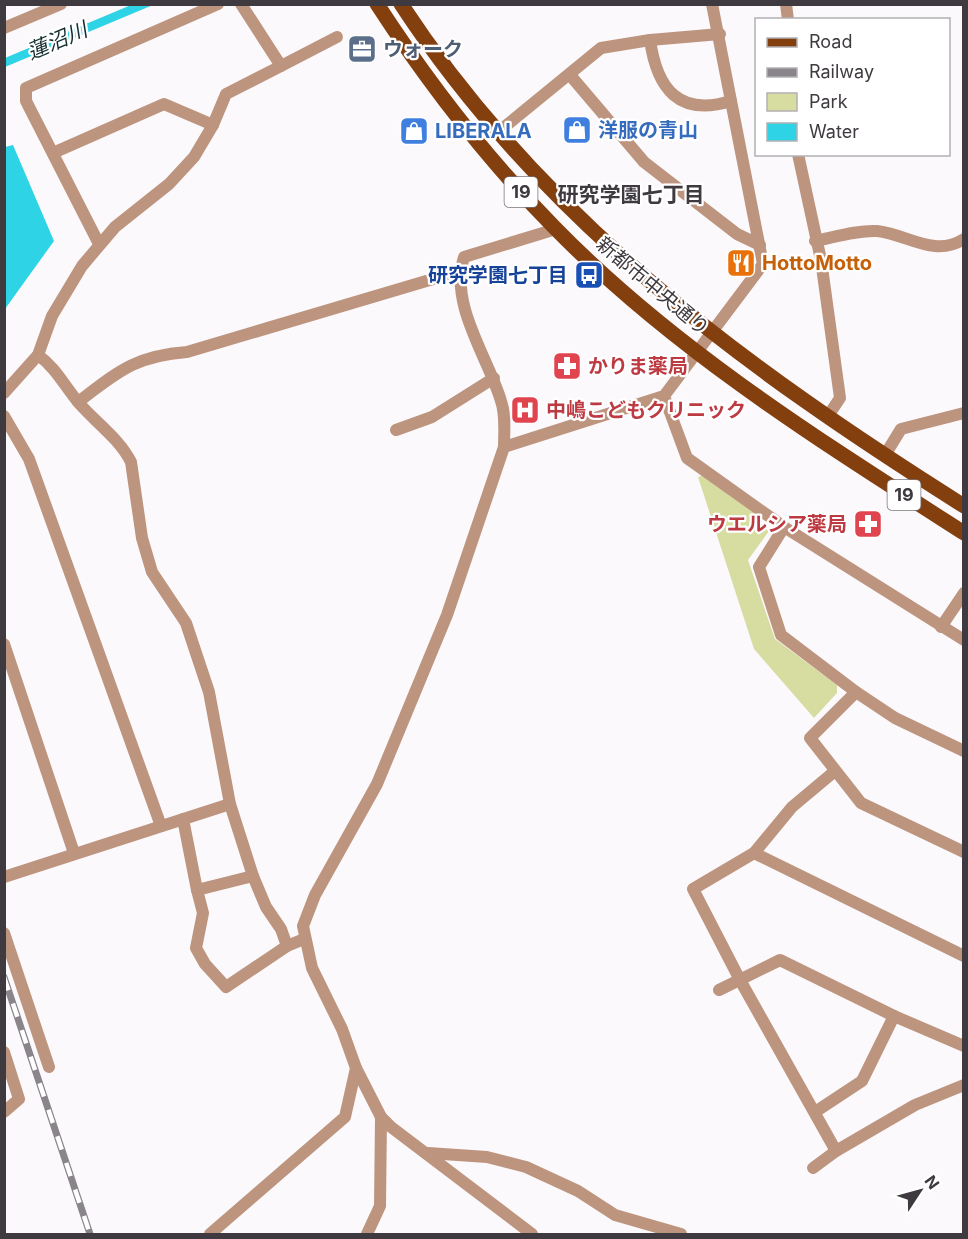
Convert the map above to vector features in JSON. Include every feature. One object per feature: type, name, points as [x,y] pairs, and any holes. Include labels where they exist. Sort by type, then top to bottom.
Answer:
[{"type":"main road","name":"新都市中央通り","points":[[377,4],[479,144],[556,229],[621,289],[696,350],[844,456],[963,533]]},
{"type":"main road","name":"新都市中央通り","points":[[401,4],[497,134],[596,237],[711,332],[828,417],[963,506]]},
{"type":"street","points":[[99,244],[26,101],[26,88],[218,4]]},
{"type":"street","points":[[241,4],[280,66]]},
{"type":"street","points":[[504,447],[664,396],[696,350],[763,264],[720,34],[712,4]]},
{"type":"street","points":[[4,28],[56,6]]},
{"type":"street","points":[[497,134],[601,48],[650,40],[720,34]]},
{"type":"street","points":[[4,393],[39,355],[51,316],[99,244],[115,227],[169,184],[194,157],[213,125],[226,94],[337,37]]},
{"type":"street","points":[[650,40],[653,64],[671,93],[686,104],[698,107],[731,101]]},
{"type":"street","points":[[570,75],[644,162],[737,234],[760,245]]},
{"type":"street","points":[[53,153],[164,104],[213,125]]},
{"type":"street","points":[[798,156],[815,241],[821,260],[840,398],[828,417]]},
{"type":"street","points":[[532,1234],[381,1117],[356,1068],[342,1029],[312,968],[303,926],[315,895],[377,784],[447,615],[504,447],[502,404],[494,378],[465,309],[460,271],[464,257],[556,229]]},
{"type":"street","points":[[815,241],[877,231],[934,247],[957,243],[963,239]]},
{"type":"street","points":[[78,402],[136,361],[161,354],[188,352],[460,271]]},
{"type":"street","points":[[39,355],[53,366],[78,402],[126,450],[131,462],[142,538],[152,572],[186,623],[209,692],[230,804],[253,876],[266,907],[281,929],[287,946]]},
{"type":"street","points":[[396,430],[432,417],[494,378]]},
{"type":"street","points":[[664,396],[687,458],[784,527],[963,640]]},
{"type":"street","points":[[885,454],[901,429],[963,413]]},
{"type":"street","points":[[4,416],[28,459],[161,826]]},
{"type":"street","points":[[784,527],[759,567],[781,635],[856,692],[895,718],[963,751]]},
{"type":"street","points":[[941,627],[963,593]]},
{"type":"street","points":[[4,644],[74,853]]},
{"type":"street","points":[[856,692],[810,738],[861,803],[963,852]]},
{"type":"street","points":[[835,771],[792,807],[754,852],[693,889],[740,980],[836,1151]]},
{"type":"street","points":[[4,877],[230,804]]},
{"type":"street","points":[[183,819],[196,890],[203,913],[196,948],[205,964],[226,987],[287,946],[304,939]]},
{"type":"street","points":[[754,852],[963,956]]},
{"type":"street","points":[[196,890],[253,876]]},
{"type":"street","points":[[4,933],[49,1067]]},
{"type":"street","points":[[719,990],[780,960],[894,1016],[963,1046]]},
{"type":"street","points":[[815,1112],[862,1082],[894,1016]]},
{"type":"street","points":[[4,1052],[19,1099],[4,1112]]},
{"type":"street","points":[[210,1234],[345,1117],[356,1068]]},
{"type":"street","points":[[813,1168],[836,1151],[915,1105],[963,1087]]},
{"type":"street","points":[[367,1234],[380,1206],[381,1117]]},
{"type":"street","points":[[428,1153],[487,1157],[526,1167],[578,1191],[615,1215],[659,1231],[681,1234]]},
{"type":"green space","points":[[704,475],[761,517],[758,522],[769,531],[748,560],[775,639],[837,685],[837,693],[814,718],[754,649],[698,477]]},
{"type":"water","name":"蓮沼川","points":[[131,5],[153,5],[5,67],[5,58]]},
{"type":"water","points":[[13,145],[54,241],[5,309],[5,147]]},
{"type":"railway","points":[[4,977],[90,1234]]},
{"type":"place","name":"ウォーク","points":[[362,49]]},
{"type":"place","name":"洋服の青山","points":[[577,130]]},
{"type":"place","name":"LIBERALA","points":[[414,131]]},
{"type":"place","name":"HottoMotto","points":[[741,263]]},
{"type":"place","name":"研究学園七丁目","points":[[589,275]]},
{"type":"place","name":"かりま薬局","points":[[567,366]]},
{"type":"place","name":"中嶋こどもクリニック","points":[[525,410]]},
{"type":"place","name":"ウエルシア薬局","points":[[868,524]]},
{"type":"district","name":"研究学園七丁目","points":[[631,195]]}]
